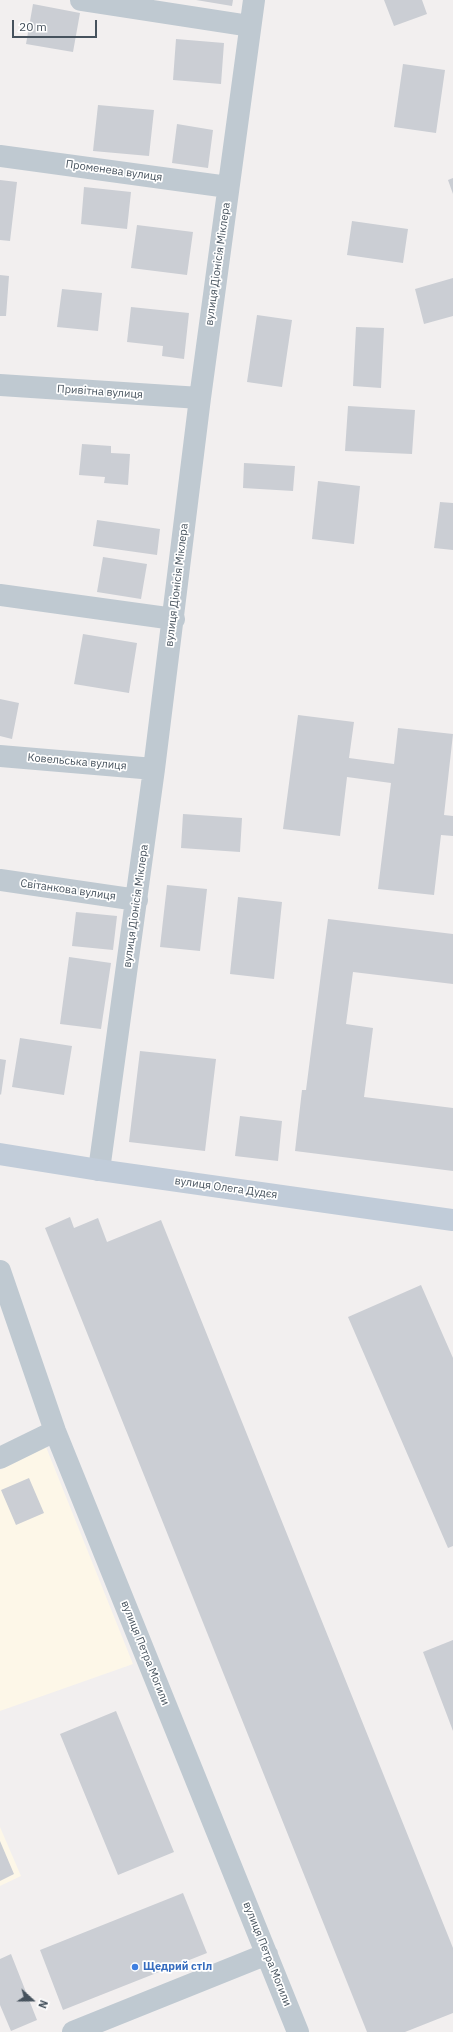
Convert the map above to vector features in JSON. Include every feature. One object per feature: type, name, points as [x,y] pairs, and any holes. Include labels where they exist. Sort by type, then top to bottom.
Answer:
[{"type":"main road","name":"вулиця Олега Дудєя","points":[[0,1154],[99,1170],[453,1220]]},
{"type":"street","points":[[81,0],[250,26]]},
{"type":"street","name":"вулиця Діонісія Міклера","points":[[99,1170],[137,900],[174,619],[200,398],[254,0]]},
{"type":"street","name":"Променева вулиця","points":[[0,156],[228,187]]},
{"type":"street","name":"Привітна вулиця","points":[[0,385],[200,398]]},
{"type":"street","points":[[0,595],[174,619]]},
{"type":"street","name":"Ковельська вулиця","points":[[0,756],[154,768]]},
{"type":"street","name":"Світанкова вулиця","points":[[0,880],[137,900]]},
{"type":"street","name":"вулиця Петра Могили","points":[[0,1271],[55,1431],[298,2032]]},
{"type":"street","points":[[0,1458],[55,1431]]},
{"type":"street","points":[[73,2032],[267,1954]]},
{"type":"shaded area","points":[[46,1447],[133,1664],[0,1711],[0,1470]]},
{"type":"shaded area","points":[[0,1827],[21,1876],[0,1886]]},
{"type":"building","points":[[196,0],[233,0],[232,6]]},
{"type":"building","points":[[384,0],[422,0],[427,14],[394,26]]},
{"type":"building","points":[[33,4],[80,13],[73,52],[26,44]]},
{"type":"building","points":[[176,39],[224,43],[221,84],[173,80]]},
{"type":"building","points":[[403,64],[445,70],[436,133],[394,127]]},
{"type":"building","points":[[98,105],[154,110],[149,156],[93,151]]},
{"type":"building","points":[[177,124],[213,130],[208,168],[172,163]]},
{"type":"building","points":[[453,178],[453,194],[448,180]]},
{"type":"building","points":[[0,180],[17,182],[10,241],[0,240]]},
{"type":"building","points":[[84,187],[131,192],[127,229],[81,224]]},
{"type":"building","points":[[352,221],[408,229],[403,263],[347,255]]},
{"type":"building","points":[[137,225],[193,232],[187,275],[131,268]]},
{"type":"building","points":[[0,275],[9,276],[6,316],[0,316]]},
{"type":"building","points":[[453,278],[453,316],[424,324],[415,289]]},
{"type":"building","points":[[62,289],[102,293],[98,331],[57,327]]},
{"type":"building","points":[[131,307],[189,313],[184,359],[162,356],[163,346],[127,342]]},
{"type":"building","points":[[257,315],[292,320],[282,387],[247,382]]},
{"type":"building","points":[[356,327],[384,328],[381,388],[353,386]]},
{"type":"building","points":[[348,406],[415,410],[412,454],[345,451]]},
{"type":"building","points":[[82,444],[111,446],[111,453],[130,454],[128,485],[104,483],[105,477],[79,475]]},
{"type":"building","points":[[244,463],[295,466],[293,491],[243,488]]},
{"type":"building","points":[[318,481],[360,486],[354,544],[312,539]]},
{"type":"building","points":[[440,502],[453,503],[453,550],[434,548]]},
{"type":"building","points":[[97,520],[160,529],[157,555],[93,546]]},
{"type":"building","points":[[103,557],[147,564],[141,599],[97,592]]},
{"type":"building","points":[[83,634],[137,643],[129,693],[74,684]]},
{"type":"building","points":[[0,699],[19,703],[12,739],[0,736]]},
{"type":"building","points":[[298,715],[354,722],[349,758],[394,764],[398,728],[453,734],[444,815],[453,816],[453,836],[441,835],[434,895],[378,889],[391,783],[347,777],[340,836],[283,829]]},
{"type":"building","points":[[183,814],[242,818],[240,852],[181,848]]},
{"type":"building","points":[[167,885],[207,889],[200,951],[160,947]]},
{"type":"building","points":[[238,897],[282,902],[274,979],[230,974]]},
{"type":"building","points":[[76,912],[117,916],[113,950],[72,946]]},
{"type":"building","points":[[328,919],[453,934],[453,984],[353,972],[346,1024],[373,1028],[364,1097],[453,1108],[453,1171],[295,1151],[302,1090],[306,1090]]},
{"type":"building","points":[[69,957],[111,963],[101,1029],[60,1024]]},
{"type":"building","points":[[20,1038],[72,1046],[64,1095],[12,1087]]},
{"type":"building","points":[[140,1051],[216,1059],[205,1151],[129,1142]]},
{"type":"building","points":[[0,1059],[6,1060],[1,1095],[0,1094]]},
{"type":"building","points":[[240,1116],[282,1121],[278,1161],[235,1156]]},
{"type":"building","points":[[70,1217],[74,1228],[98,1218],[107,1242],[161,1220],[453,1948],[453,2013],[405,2032],[367,2032],[45,1228]]},
{"type":"building","points":[[421,1285],[453,1358],[453,1546],[448,1548],[348,1317]]},
{"type":"building","points":[[29,1478],[44,1513],[16,1525],[1,1490]]},
{"type":"building","points":[[453,1640],[453,1731],[423,1652]]},
{"type":"building","points":[[116,1711],[174,1852],[118,1875],[60,1734]]},
{"type":"building","points":[[0,1841],[14,1874],[0,1881]]},
{"type":"building","points":[[183,1893],[207,1953],[63,2010],[40,1950]]},
{"type":"building","points":[[11,1954],[37,2020],[11,2031],[0,2005],[0,1959]]},
{"type":"place","name":"Щедрий стіл","points":[[135,1967]]}]
